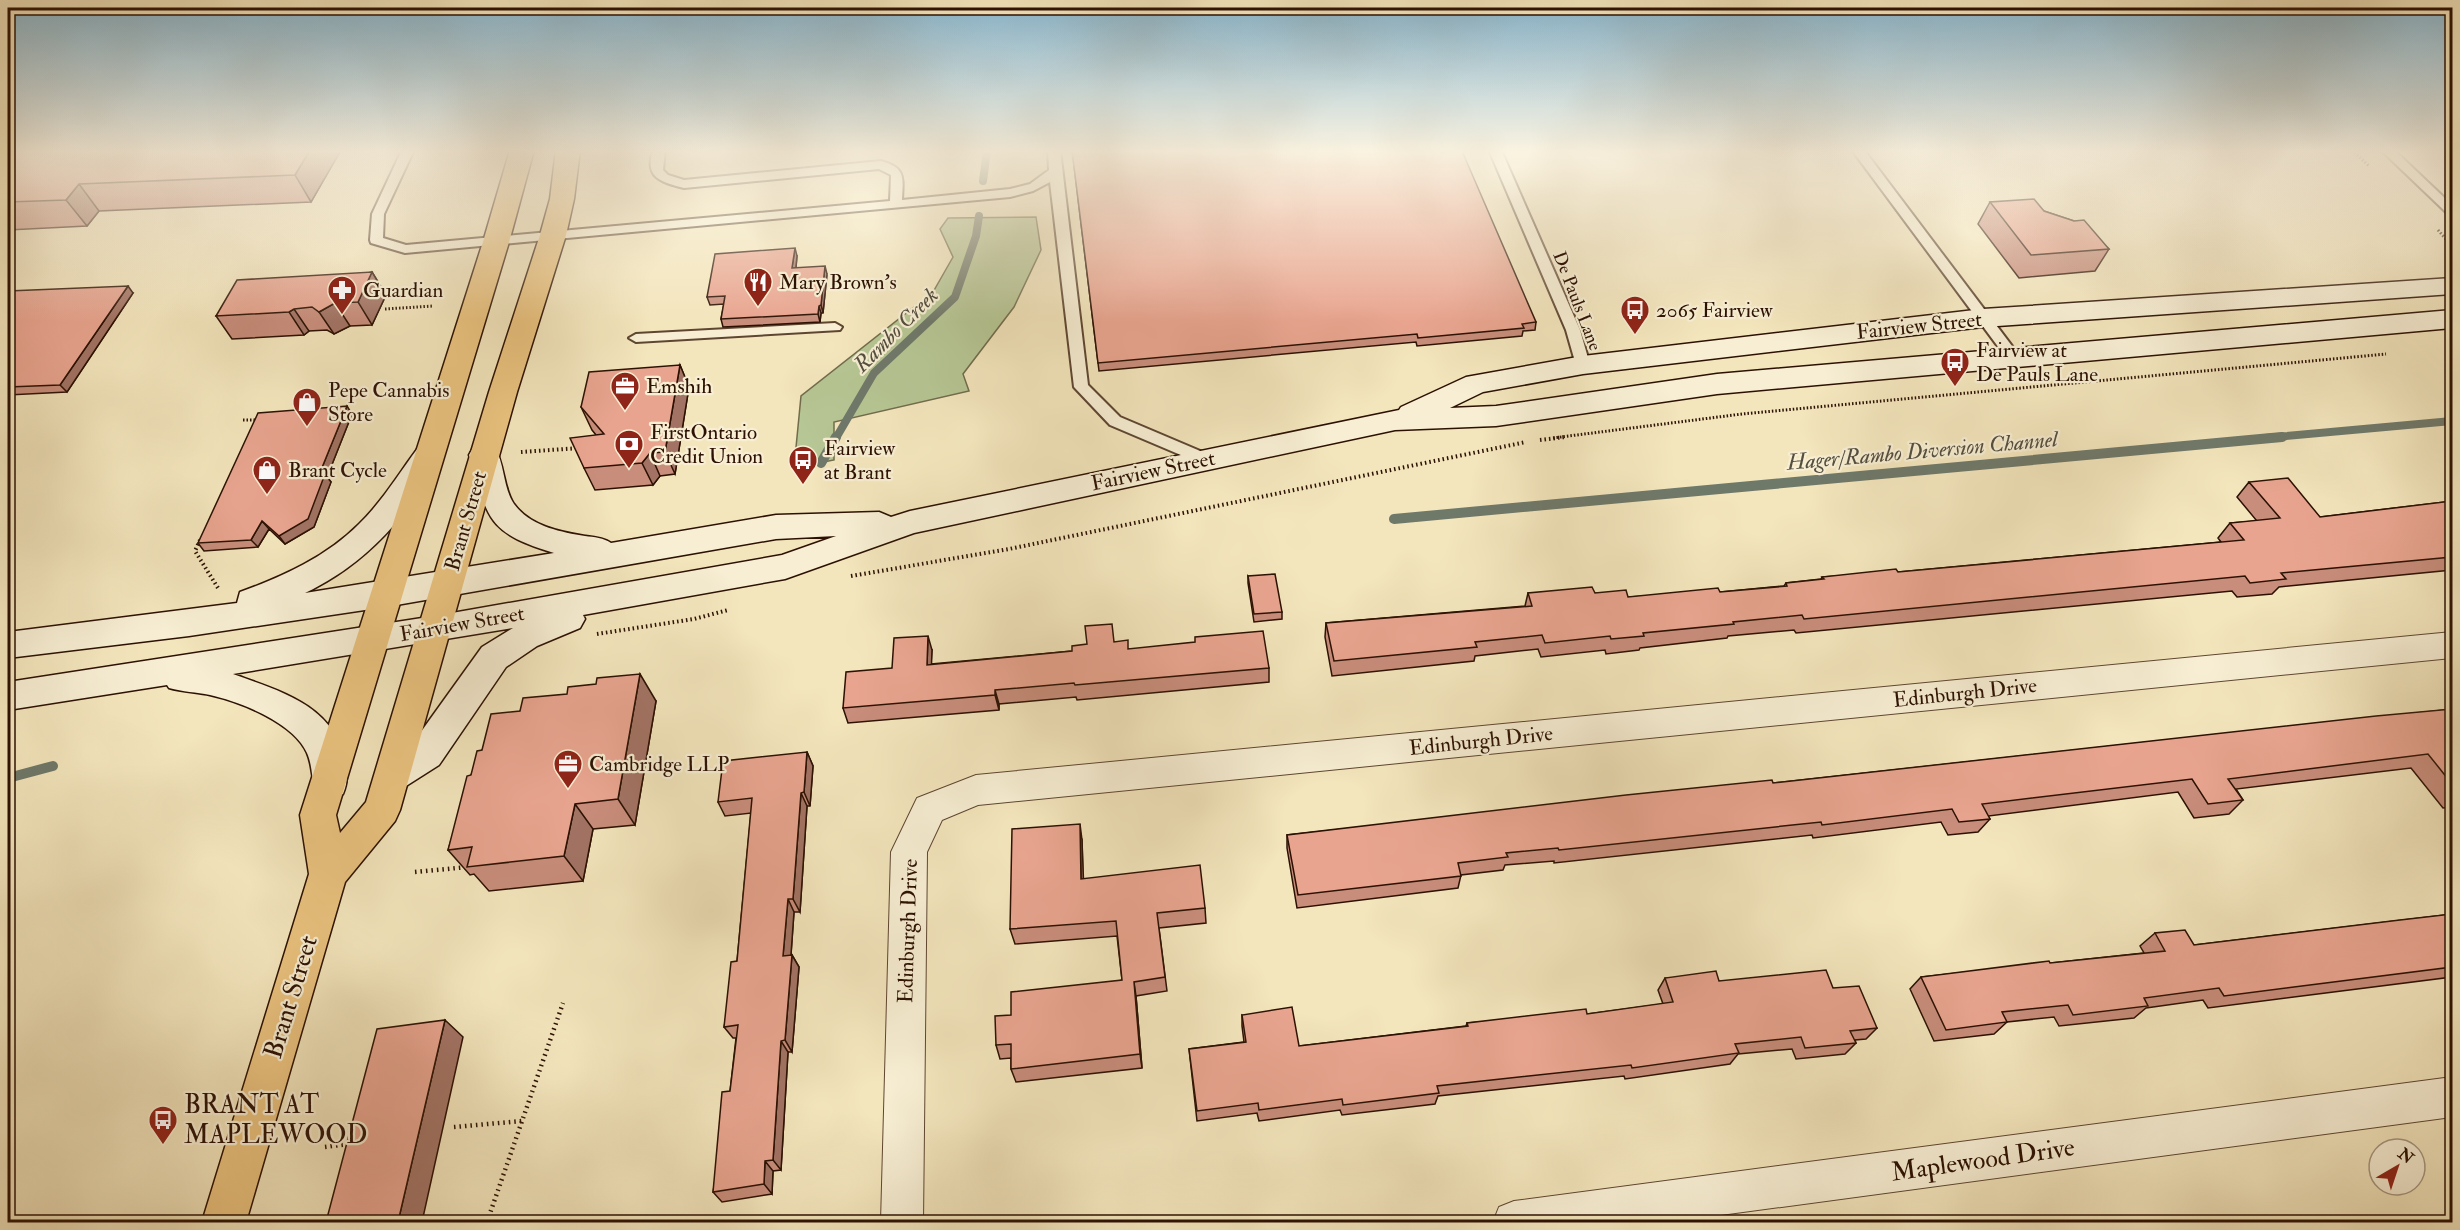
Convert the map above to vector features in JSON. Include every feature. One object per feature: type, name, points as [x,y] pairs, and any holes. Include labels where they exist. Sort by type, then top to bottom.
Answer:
[{"type":"main road","name":"Brant Street","points":[[328,874],[318,815],[330,783],[385,594],[506,207]]},
{"type":"main road","name":"Brant Street","points":[[224,1222],[328,874],[382,810],[484,455],[560,207]]},
{"type":"main road","name":"Fairview Street","points":[[1395,420],[1476,384],[1582,365],[1983,318],[2452,286]]},
{"type":"main road","name":"Fairview Street","points":[[8,696],[156,675],[435,630],[785,567],[910,522],[1395,420],[1496,416],[1717,384],[2452,319]]},
{"type":"main road","points":[[189,623],[292,585],[347,553],[371,532],[429,455]]},
{"type":"main road","points":[[484,455],[498,502],[515,524],[523,530],[565,544],[618,554]]},
{"type":"main road","name":"Fairview Street","points":[[8,645],[189,623],[385,594],[776,527],[910,522]]},
{"type":"main road","points":[[393,775],[426,754],[494,657],[525,637],[628,595]]},
{"type":"main road","points":[[156,675],[212,681],[291,712],[304,722],[325,750],[330,783]]},
{"type":"street","name":"Edinburgh Drive","points":[[902,1222],[909,852],[929,809],[976,790],[2452,645]]},
{"type":"street","name":"Maplewood Drive","points":[[1514,1222],[2452,1096]]},
{"type":"lane","points":[[381,207],[378,214],[376,240],[405,249],[860,207]]},
{"type":"lane","points":[[1059,207],[1081,387],[1115,420],[1207,460]]},
{"type":"lane","name":"De Pauls Lane","points":[[1520,207],[1573,330],[1582,365]]},
{"type":"lane","points":[[1900,207],[2013,357]]},
{"type":"lane","points":[[636,338],[835,327]]},
{"type":"path","points":[[385,309],[433,306]]},
{"type":"path","points":[[848,577],[1009,549],[1525,442],[1742,414],[2391,354]]},
{"type":"path","points":[[243,420],[257,420],[252,430]]},
{"type":"path","points":[[521,452],[580,447]]},
{"type":"path","points":[[205,531],[195,551],[220,591]]},
{"type":"path","points":[[592,635],[694,619],[738,607]]},
{"type":"path","points":[[415,872],[468,867]]},
{"type":"path","points":[[487,1222],[563,1003]]},
{"type":"path","points":[[454,1127],[522,1121]]},
{"type":"path","points":[[325,1146],[359,1143]]},
{"type":"green space","points":[[1036,217],[1041,250],[1014,307],[963,374],[969,391],[834,422],[834,460],[794,468],[801,396],[933,292],[953,257],[940,229],[948,218]]},
{"type":"building","points":[[1079,207],[1486,207],[1536,322],[1522,324],[1524,328],[1418,338],[1417,334],[1098,363]]},
{"type":"building","points":[[1994,207],[2041,207],[2044,211],[2074,221],[2084,220],[2109,249],[2031,255]]},
{"type":"building","points":[[795,248],[792,268],[825,266],[818,314],[721,319],[725,296],[707,297],[715,254]]},
{"type":"building","points":[[372,272],[358,302],[335,303],[319,312],[312,307],[294,309],[289,312],[216,316],[237,280]]},
{"type":"building","points":[[128,286],[60,385],[8,387],[8,291]]},
{"type":"building","points":[[680,365],[665,452],[650,453],[642,463],[584,468],[570,438],[604,434],[581,407],[589,372]]},
{"type":"building","points":[[347,406],[319,475],[325,474],[308,519],[279,536],[262,521],[251,540],[198,543],[258,413]]},
{"type":"building","points":[[2288,478],[2320,517],[2452,501],[2452,557],[2281,573],[2286,579],[2250,583],[2245,576],[1804,619],[1802,615],[1643,633],[1644,636],[1611,639],[1610,636],[1545,643],[1542,635],[1475,642],[1477,647],[1334,661],[1326,623],[1532,606],[1528,593],[1592,587],[1595,593],[1626,590],[1628,597],[1718,588],[1720,592],[1787,586],[1786,583],[1824,579],[1822,577],[1896,569],[1898,572],[2244,540],[2230,523],[2280,518],[2249,482]]},
{"type":"building","points":[[1275,574],[1282,612],[1254,614],[1248,576]]},
{"type":"building","points":[[1112,624],[1114,642],[1128,640],[1128,649],[1195,642],[1195,637],[1263,631],[1269,668],[995,690],[995,695],[843,708],[846,672],[892,668],[894,638],[928,636],[927,665],[1072,651],[1072,646],[1087,644],[1085,626]]},
{"type":"building","name":"Cambridge LLP","points":[[640,674],[618,799],[575,804],[564,856],[467,867],[472,847],[448,850],[467,776],[471,775],[477,751],[482,750],[491,714],[520,711],[523,698],[567,694],[568,687],[596,684],[597,678]]},
{"type":"building","points":[[2452,709],[2452,784],[2428,754],[2228,779],[2243,800],[2208,804],[2192,779],[1982,804],[1990,819],[1959,822],[1952,809],[1822,825],[1821,822],[1559,850],[1558,848],[1506,853],[1508,857],[1458,863],[1461,876],[1298,895],[1287,835],[1626,795],[1772,780],[1773,783]]},
{"type":"building","points":[[807,752],[804,792],[801,793],[793,899],[788,899],[783,956],[792,955],[785,1040],[781,1041],[773,1160],[765,1161],[764,1184],[713,1192],[722,1092],[730,1091],[738,1025],[724,1027],[731,962],[737,961],[752,798],[718,802],[723,761]]},
{"type":"building","points":[[1080,824],[1081,879],[1200,865],[1205,908],[1157,913],[1165,977],[1134,982],[1140,1054],[1011,1069],[1011,1044],[996,1045],[995,1016],[1011,1015],[1011,992],[1122,980],[1116,921],[1010,929],[1012,829]]},
{"type":"building","points":[[2452,914],[2452,967],[2224,996],[2219,988],[2144,998],[2148,1006],[2073,1015],[2068,1005],[2002,1012],[2007,1022],[1946,1030],[1921,977],[2049,961],[2050,963],[2165,951],[2155,933],[2185,930],[2194,945]]},
{"type":"building","points":[[1826,970],[1833,988],[1859,986],[1877,1028],[1850,1031],[1856,1043],[1805,1048],[1801,1037],[1735,1044],[1739,1053],[1632,1068],[1631,1065],[1437,1086],[1439,1093],[1343,1105],[1342,1099],[1259,1110],[1258,1103],[1197,1111],[1189,1049],[1246,1042],[1242,1015],[1292,1007],[1299,1046],[1586,1009],[1587,1014],[1673,1002],[1665,978],[1716,971],[1719,981]]},
{"type":"building","points":[[445,1020],[398,1222],[326,1222],[377,1029]]},
{"type":"building","points":[[2452,1217],[2452,1222],[2414,1222]]},
{"type":"waterway","name":"Rambo Creek","points":[[836,438],[874,373],[955,297],[976,236],[979,216]]},
{"type":"waterway","name":"Hager/Rambo Diversion Channel","points":[[2265,438],[2452,421]]},
{"type":"waterway","name":"Rambo Creek","points":[[821,463],[836,437]]},
{"type":"waterway","name":"Hager/Rambo Diversion Channel","points":[[1394,519],[2282,437]]},
{"type":"waterway","name":"Hager/Rambo Diversion Channel","points":[[8,778],[53,766]]},
{"type":"place","name":"Mary Brown's","points":[[758,308]]},
{"type":"place","name":"Guardian","points":[[342,316]]},
{"type":"place","name":"2065 Fairview","points":[[1635,336]]},
{"type":"place","name":"Fairview at De Pauls Lane","points":[[1955,388]]},
{"type":"place","name":"Emshih","points":[[625,412]]},
{"type":"place","name":"Pepe Cannabis Store","points":[[307,428]]},
{"type":"place","name":"FirstOntario Credit Union","points":[[629,470]]},
{"type":"place","name":"Fairview at Brant","points":[[803,486]]},
{"type":"place","name":"Brant Cycle","points":[[267,496]]},
{"type":"place","name":"Cambridge LLP","points":[[568,790]]},
{"type":"place","name":"BRANT AT MAPLEWOOD","points":[[163,1146]]}]
